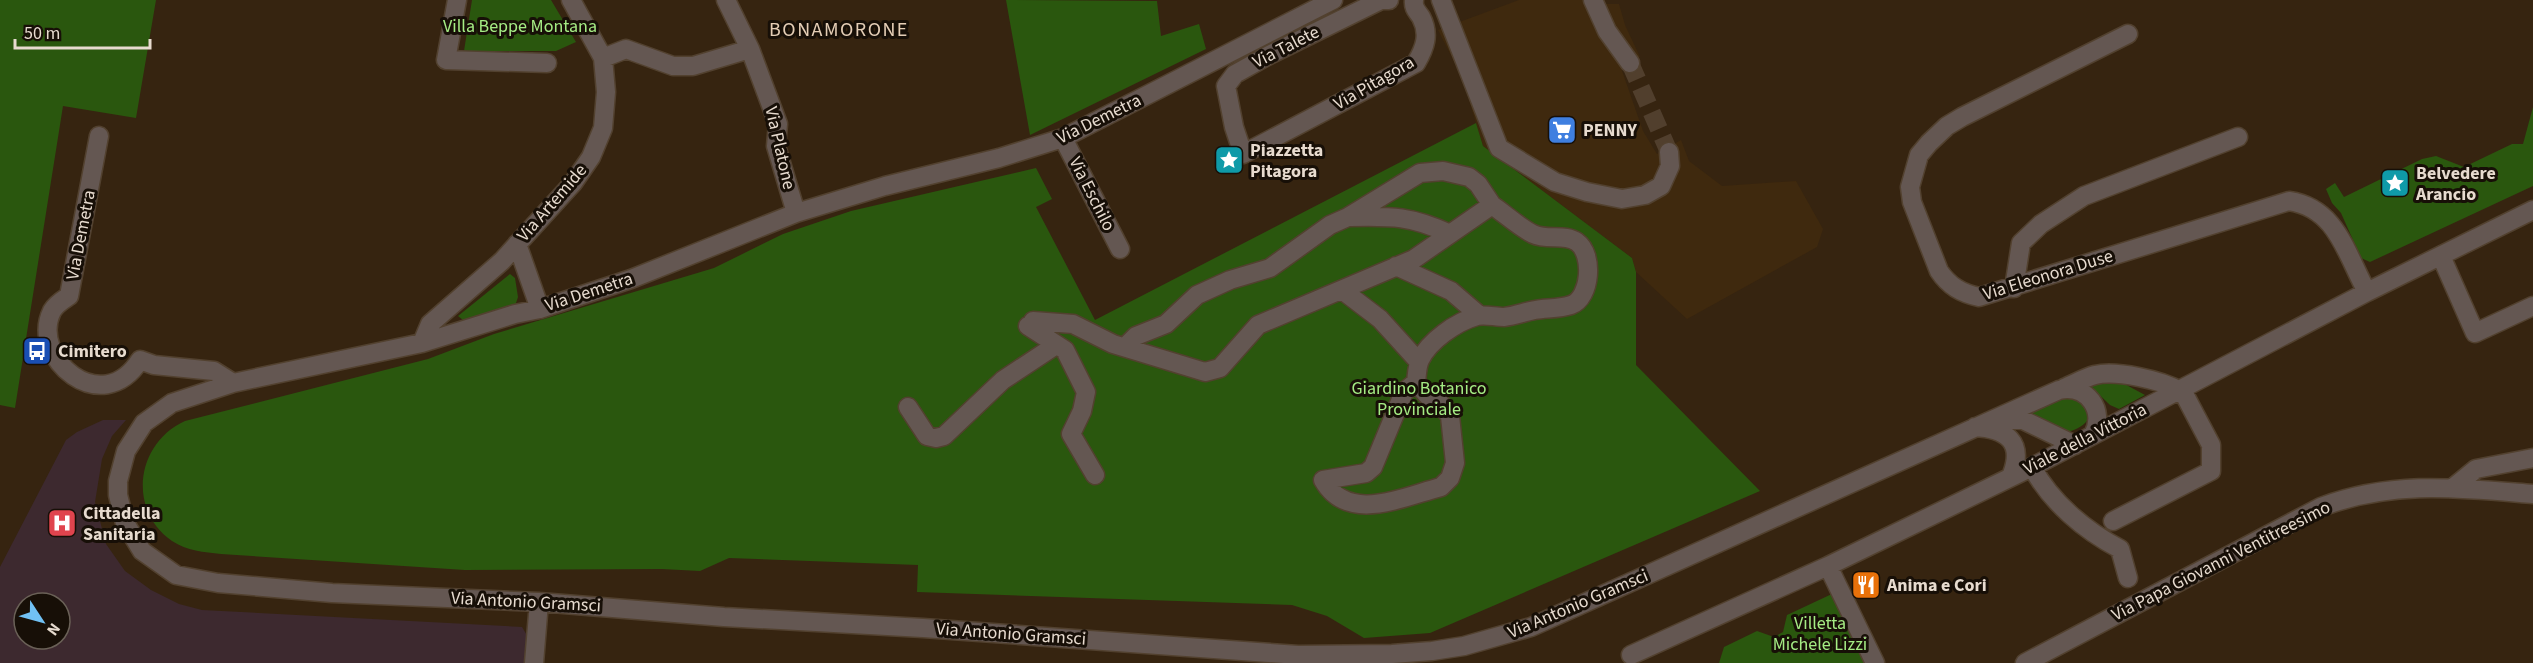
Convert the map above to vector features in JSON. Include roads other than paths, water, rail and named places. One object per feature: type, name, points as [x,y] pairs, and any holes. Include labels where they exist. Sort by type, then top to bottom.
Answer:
[{"type":"street","points":[[457,0],[446,60],[547,63]]},
{"type":"street","name":"Via Artemide","points":[[422,343],[430,324],[502,261],[573,183],[591,157],[605,119],[606,92],[603,58],[571,0]]},
{"type":"street","name":"Via Platone","points":[[726,0],[750,49],[778,124],[776,146],[796,213]]},
{"type":"street","name":"Via Demetra","points":[[99,136],[69,296],[52,311],[48,334],[56,355],[68,372],[88,384],[102,385],[123,379],[133,372],[140,360],[154,364],[214,371],[233,383],[422,343],[515,314],[540,309],[631,279],[796,213],[885,186],[999,158],[1063,138],[1333,0]]},
{"type":"street","name":"Via Talete","points":[[1306,122],[1243,154],[1234,127],[1226,86],[1235,74],[1334,22],[1381,0],[1389,0]]},
{"type":"street","points":[[1441,0],[1499,148],[1555,182],[1587,192],[1622,199],[1644,195],[1661,186],[1670,166],[1669,152]]},
{"type":"street","points":[[1593,0],[1607,31],[1630,63]]},
{"type":"street","name":"Via Pitagora","points":[[1306,122],[1416,63],[1424,49],[1427,34],[1422,20],[1408,2]]},
{"type":"street","name":"Via Eleonora Duse","points":[[2128,34],[1947,126],[1919,155],[1910,186],[1912,201],[1939,271],[1946,281],[1957,290],[1979,297],[2014,288],[2272,204],[2289,201],[2309,206],[2331,222],[2367,292]]},
{"type":"street","points":[[603,58],[626,49],[673,66],[693,66],[750,49]]},
{"type":"street","points":[[2014,288],[2021,243],[2041,224],[2084,196],[2238,137]]},
{"type":"street","name":"Via Eschilo","points":[[1063,138],[1120,249]]},
{"type":"street","points":[[1125,347],[1136,336],[1166,324],[1197,295],[1230,280],[1270,268],[1330,225],[1348,217],[1420,173],[1453,172],[1469,177],[1478,184],[1492,205],[1535,235],[1572,238],[1580,243],[1589,263],[1588,276],[1580,298],[1572,305],[1533,310],[1516,316],[1479,315],[1446,332],[1426,350],[1419,362],[1416,382],[1404,392],[1373,467],[1366,473],[1323,480],[1330,493],[1338,499],[1347,503],[1369,505],[1441,487],[1450,478],[1455,464],[1450,416],[1440,403],[1427,395],[1416,382]]},
{"type":"street","points":[[1095,474],[1071,434],[1082,411],[1086,392],[1065,350],[1031,324],[1072,324],[1113,344],[1206,372],[1214,371],[1220,368],[1258,325],[1414,258],[1492,205]]},
{"type":"street","name":"Viale della Vittoria","points":[[1626,660],[1828,567],[2012,474],[2032,467],[2367,292],[2533,210]]},
{"type":"street","points":[[1348,217],[1403,217],[1428,224],[1450,234]]},
{"type":"street","points":[[517,244],[540,309]]},
{"type":"street","points":[[2440,256],[2475,333],[2533,306]]},
{"type":"street","points":[[1396,266],[1451,291],[1479,315]]},
{"type":"street","points":[[1342,290],[1380,319],[1419,362]]},
{"type":"street","points":[[908,407],[927,436],[936,438],[944,436],[1003,380],[1056,345]]},
{"type":"street","name":"Via Antonio Gramsci","points":[[233,383],[172,403],[157,412],[144,423],[126,451],[118,481],[120,510],[132,538],[142,551],[176,575],[218,583],[332,592],[539,602],[724,617],[923,628],[1298,655],[1389,658],[1464,646],[1532,627],[2089,377],[2109,373],[2148,380],[2181,390]]},
{"type":"street","points":[[2058,390],[2066,388],[2081,391],[2093,401],[2098,415],[2093,435]]},
{"type":"street","points":[[2113,521],[2211,471],[2211,445],[2181,390]]},
{"type":"street","points":[[1996,418],[2023,420],[2075,444]]},
{"type":"street","points":[[1976,428],[1997,430],[2011,440],[2016,447],[2018,459],[2012,474]]},
{"type":"street","points":[[2454,487],[2476,469],[2533,458]]},
{"type":"street","points":[[2032,467],[2042,486],[2055,500],[2096,536],[2120,549],[2128,578]]},
{"type":"street","name":"Via Papa Giovanni Ventitreesimo","points":[[2025,663],[2321,507],[2349,496],[2376,490],[2454,487],[2533,494]]},
{"type":"street","points":[[1828,567],[1875,663]]},
{"type":"street","points":[[534,663],[539,602]]},
{"type":"tunnel","points":[[1630,63],[1669,152]]},
{"type":"place","name":"PENNY","points":[[1562,130]]},
{"type":"place","name":"Piazzetta Pitagora","points":[[1229,160]]},
{"type":"place","name":"Belvedere Arancio","points":[[2395,183]]},
{"type":"place","name":"Cimitero","points":[[37,351]]},
{"type":"place","name":"Cittadella Sanitaria","points":[[62,523]]},
{"type":"place","name":"Anima e Cori","points":[[1866,585]]},
{"type":"district","name":"BONAMORONE","points":[[839,30]]},
{"type":"park label","name":"Villa Beppe Montana","points":[[520,26]]},
{"type":"park label","name":"Giardino Botanico Provinciale","points":[[1419,398]]},
{"type":"park label","name":"Villetta Michele Lizzi","points":[[1820,633]]}]
